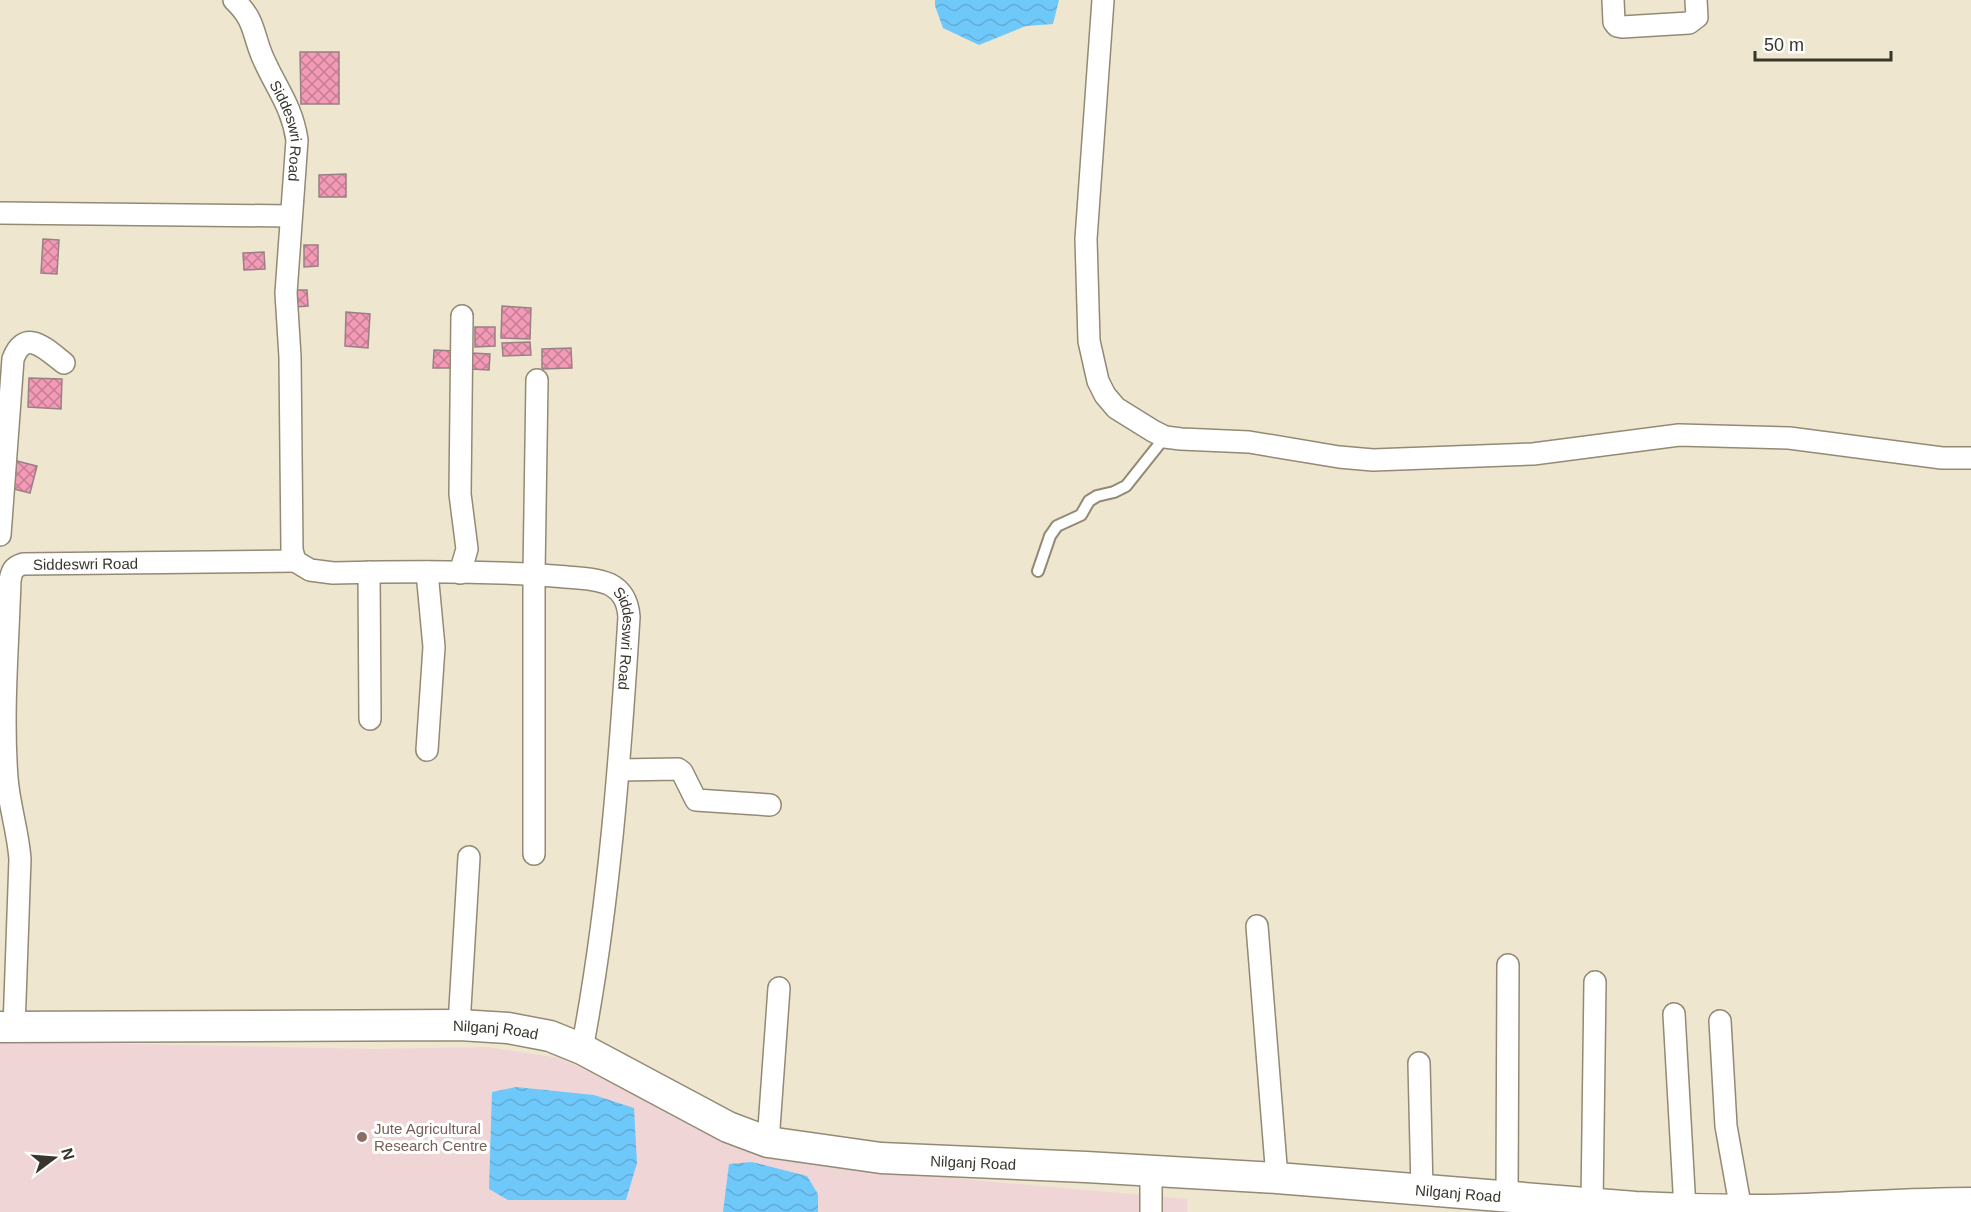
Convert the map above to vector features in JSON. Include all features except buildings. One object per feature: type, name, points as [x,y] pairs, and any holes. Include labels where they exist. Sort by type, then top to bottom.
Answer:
[{"type":"street","name":"Siddeswri Road","points":[[234,0],[251,20],[261,54],[294,120],[297,140],[286,293],[290,357],[292,550],[295,561]]},
{"type":"street","points":[[1103,0],[1086,239],[1089,341],[1098,381],[1105,395],[1116,408],[1166,437],[1249,442],[1339,458],[1373,460],[1506,457],[1678,435],[1789,438],[1942,458],[1971,458]]},
{"type":"street","points":[[1613,0],[1614,22],[1617,26],[1622,27],[1689,23],[1697,17],[1696,0]]},
{"type":"street","points":[[0,213],[291,216]]},
{"type":"street","points":[[460,573],[467,549],[460,494],[462,316]]},
{"type":"street","points":[[0,535],[13,359],[22,344],[31,342],[39,344],[63,363]]},
{"type":"street","points":[[534,854],[537,380]]},
{"type":"street","name":"Siddeswri Road","points":[[7,1028],[20,859],[7,785],[3,705],[10,580],[6,570],[23,564],[295,561],[310,570],[333,573],[534,574],[595,580],[609,584],[622,592],[628,605],[629,628],[619,770],[594,978],[582,1049]]},
{"type":"street","points":[[369,572],[370,719]]},
{"type":"street","points":[[426,572],[434,647],[427,750]]},
{"type":"street","points":[[619,770],[678,769],[682,772],[696,800],[770,805]]},
{"type":"street","points":[[459,1025],[469,857]]},
{"type":"street","points":[[1257,926],[1277,1179]]},
{"type":"street","points":[[1507,1197],[1508,965]]},
{"type":"street","points":[[1580,1206],[1595,982]]},
{"type":"street","points":[[768,1142],[779,988]]},
{"type":"street","points":[[1674,1014],[1685,1209]]},
{"type":"street","points":[[1720,1021],[1726,1126],[1741,1210]]},
{"type":"street","name":"Nilganj Road","points":[[7,1028],[459,1025],[508,1028],[550,1036],[582,1049],[728,1127],[768,1142],[881,1158],[1277,1179],[1436,1198],[1507,1197],[1636,1210],[1774,1210],[1971,1203]]},
{"type":"street","points":[[1419,1063],[1436,1198]]},
{"type":"street","points":[[1151,1171],[1151,1212]]},
{"type":"lane","points":[[1038,572],[1050,536],[1057,526],[1081,515],[1089,501],[1096,496],[1114,492],[1126,486],[1166,437]]},
{"type":"shaded area","name":"Jute Agricultural Research Centre","points":[[0,1043],[374,1049],[487,1047],[560,1058],[759,1154],[962,1179],[1187,1199],[1187,1212],[0,1212]]},
{"type":"water","points":[[935,0],[1059,0],[1053,24],[1026,26],[979,45],[943,28]]},
{"type":"water","points":[[516,1087],[594,1095],[634,1108],[637,1163],[626,1200],[508,1200],[489,1189],[492,1092]]},
{"type":"water","points":[[752,1162],[807,1176],[818,1194],[818,1212],[723,1212],[729,1164]]},
{"type":"place","name":"Jute Agricultural Research Centre","points":[[362,1137]]}]
